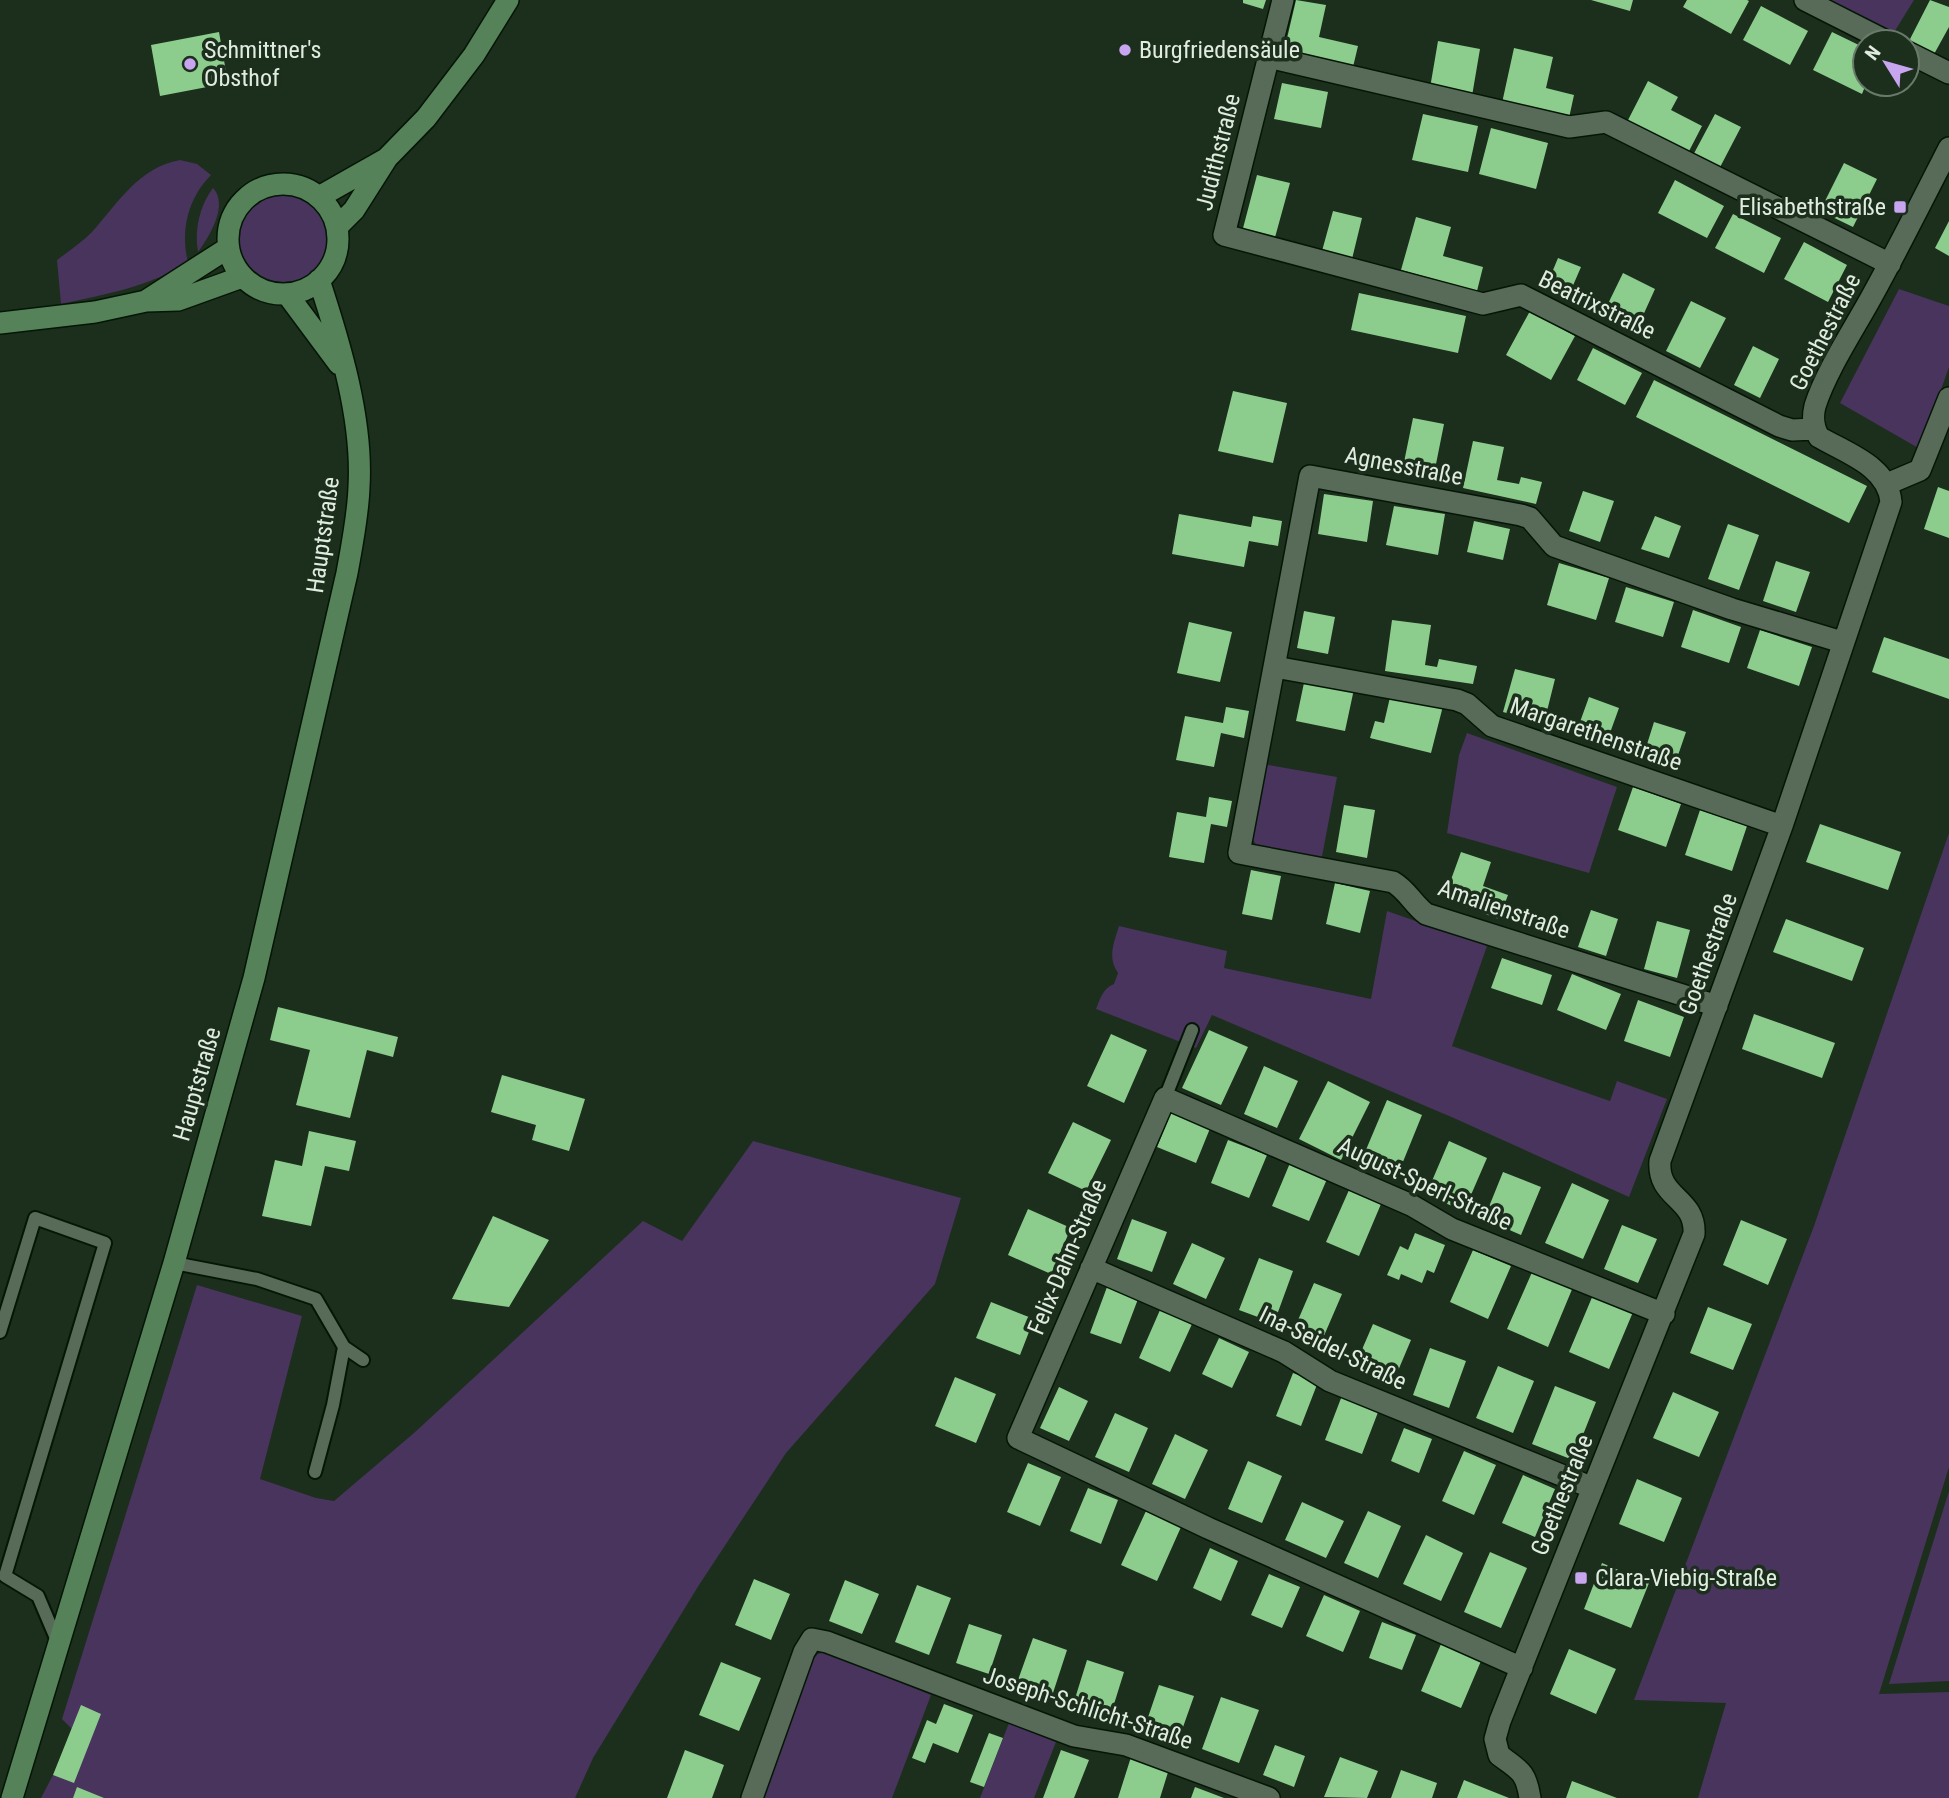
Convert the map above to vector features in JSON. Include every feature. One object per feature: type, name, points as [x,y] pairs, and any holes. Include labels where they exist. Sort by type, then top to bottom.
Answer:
[{"type":"street","points":[[337,227],[354,210],[387,158],[426,118],[474,55],[508,0]]},
{"type":"street","name":"Judithstraße","points":[[1224,236],[1283,0]]},
{"type":"street","points":[[1805,0],[1860,28]]},
{"type":"street","points":[[1268,57],[1569,127],[1606,122],[1890,264]]},
{"type":"street","points":[[1921,59],[1949,73]]},
{"type":"street","name":"Goethestraße","points":[[1530,1798],[1522,1771],[1499,1755],[1495,1739],[1500,1721],[1687,1257],[1695,1225],[1686,1206],[1667,1189],[1660,1178],[1659,1164],[1782,826],[1891,502],[1887,484],[1867,464],[1819,437],[1814,429],[1815,405],[1949,148]]},
{"type":"street","points":[[319,197],[387,158]]},
{"type":"street","points":[[282,183],[308,190],[319,197],[330,211],[337,227],[338,242],[329,269],[304,290],[287,294],[262,290],[242,277],[228,248],[231,218],[239,205],[252,192],[269,185],[282,183]]},
{"type":"street","name":"Beatrixstraße","points":[[1224,236],[1483,304],[1521,295],[1779,426],[1791,430],[1814,429]]},
{"type":"street","points":[[146,301],[228,248]]},
{"type":"street","points":[[0,323],[95,312],[146,301],[178,300],[242,277]]},
{"type":"street","name":"Hauptstraße","points":[[12,1798],[174,1263],[254,978],[348,564],[358,498],[359,449],[353,409],[319,280]]},
{"type":"street","name":"Hauptstraße","points":[[287,294],[344,371]]},
{"type":"street","points":[[1887,484],[1920,470],[1949,398]]},
{"type":"street","name":"Agnesstraße","points":[[1239,853],[1310,475],[1521,514],[1530,518],[1554,546],[1732,609],[1842,642]]},
{"type":"street","name":"Margarethenstraße","points":[[1275,667],[1457,699],[1467,704],[1492,726],[1782,826]]},
{"type":"street","name":"Amalienstraße","points":[[1239,853],[1393,882],[1404,888],[1426,914],[1717,1006]]},
{"type":"street","name":"August-Sperl-Straße","points":[[1166,1098],[1411,1205],[1452,1229],[1664,1314]]},
{"type":"street","name":"Felix-Dahn-Straße","points":[[1166,1098],[1018,1438],[1208,1528],[1522,1668]]},
{"type":"street","name":"Ina-Seidel-Straße","points":[[1091,1268],[1284,1352],[1340,1385],[1593,1488]]},
{"type":"street","name":"Joseph-Schlicht-Straße","points":[[752,1798],[804,1652],[812,1639],[827,1642],[1074,1736],[1126,1745],[1269,1798]]},
{"type":"lane","points":[[1166,1098],[1192,1030]]},
{"type":"lane","points":[[0,1332],[35,1218],[105,1243],[2,1575],[38,1596],[59,1646]]},
{"type":"lane","points":[[174,1263],[257,1279],[316,1298],[344,1347],[363,1360]]},
{"type":"lane","points":[[315,1472],[333,1405],[344,1347]]},
{"type":"shaded area","points":[[1828,0],[1914,0],[1897,28],[1882,28]]},
{"type":"shaded area","points":[[180,160],[197,164],[211,175],[197,194],[188,216],[185,239],[188,262],[143,283],[61,304],[57,260],[92,232],[120,198],[141,178],[166,164]]},
{"type":"shaded area","points":[[213,188],[219,203],[216,221],[198,252],[199,218]]},
{"type":"shaded area","points":[[284,192],[301,195],[316,205],[326,220],[329,237],[326,254],[316,269],[301,279],[284,282],[267,279],[252,269],[242,254],[239,237],[242,220],[252,205],[267,195]]},
{"type":"shaded area","points":[[1899,289],[1949,306],[1949,367],[1920,449],[1840,403]]},
{"type":"shaded area","points":[[1467,733],[1617,787],[1589,873],[1447,833],[1459,755]]},
{"type":"shaded area","points":[[1263,764],[1337,777],[1321,862],[1258,847],[1250,836]]},
{"type":"shaded area","points":[[1949,833],[1949,1467],[1879,1694],[1949,1692],[1949,1798],[1698,1798],[1726,1703],[1634,1700],[1814,1226]]},
{"type":"shaded area","points":[[1387,911],[1487,946],[1452,1046],[1610,1101],[1617,1081],[1667,1099],[1629,1197],[1456,1119],[1212,1015],[1196,1048],[1096,1009],[1105,991],[1114,984],[1118,973],[1112,956],[1119,926],[1227,951],[1224,968],[1371,999]]},
{"type":"shaded area","points":[[753,1141],[961,1198],[935,1284],[786,1453],[699,1585],[593,1758],[575,1798],[41,1798],[72,1729],[62,1719],[197,1285],[302,1316],[260,1479],[316,1498],[334,1501],[414,1433],[643,1221],[682,1241]]},
{"type":"shaded area","points":[[1949,1491],[1949,1681],[1889,1684]]},
{"type":"shaded area","points":[[824,1652],[931,1695],[892,1798],[762,1798],[813,1659]]},
{"type":"shaded area","points":[[1009,1723],[1056,1742],[1034,1798],[980,1798]]},
{"type":"building","points":[[1243,0],[1266,0],[1263,9],[1243,3]]},
{"type":"building","points":[[1296,0],[1326,5],[1319,37],[1358,46],[1353,67],[1284,51]]},
{"type":"building","points":[[1591,0],[1633,0],[1630,11]]},
{"type":"building","points":[[1687,0],[1749,1],[1731,34],[1683,7]]},
{"type":"building","points":[[1930,0],[1949,7],[1949,27],[1933,56],[1921,50],[1921,28],[1916,28]]},
{"type":"building","points":[[1761,6],[1808,31],[1790,65],[1743,40]]},
{"type":"building","name":"Schmittner's Obsthof","points":[[219,32],[228,83],[160,96],[151,45]]},
{"type":"building","points":[[1832,32],[1851,41],[1851,89],[1813,70]]},
{"type":"building","points":[[1438,41],[1480,49],[1472,96],[1430,88]]},
{"type":"building","points":[[1514,48],[1553,57],[1546,88],[1574,95],[1569,118],[1502,103]]},
{"type":"building","points":[[1648,81],[1678,97],[1671,110],[1702,126],[1687,155],[1626,124]]},
{"type":"building","points":[[1282,83],[1328,92],[1321,128],[1274,119]]},
{"type":"building","points":[[1423,114],[1478,126],[1468,172],[1412,160]]},
{"type":"building","points":[[1715,114],[1741,127],[1717,173],[1691,159]]},
{"type":"building","points":[[1491,128],[1548,143],[1536,189],[1479,174]]},
{"type":"building","points":[[1844,163],[1877,179],[1853,227],[1820,211]]},
{"type":"building","points":[[1257,175],[1290,183],[1274,241],[1242,232]]},
{"type":"building","points":[[1675,180],[1724,206],[1707,238],[1658,213]]},
{"type":"building","points":[[1333,211],[1362,218],[1352,259],[1322,251]]},
{"type":"building","points":[[1733,214],[1781,238],[1764,273],[1715,248]]},
{"type":"building","points":[[1416,217],[1451,227],[1443,256],[1483,267],[1477,291],[1401,270]]},
{"type":"building","points":[[1949,221],[1949,256],[1935,248]]},
{"type":"building","points":[[1804,242],[1847,265],[1828,302],[1784,279]]},
{"type":"building","points":[[1558,258],[1581,267],[1568,297],[1546,287]]},
{"type":"building","points":[[1623,273],[1655,289],[1636,331],[1603,314]]},
{"type":"building","points":[[1359,293],[1466,316],[1458,353],[1351,330]]},
{"type":"building","points":[[1691,301],[1726,318],[1700,368],[1666,351]]},
{"type":"building","points":[[1530,311],[1575,336],[1551,380],[1506,355]]},
{"type":"building","points":[[1753,346],[1779,359],[1760,398],[1734,385]]},
{"type":"building","points":[[1593,348],[1642,373],[1625,405],[1577,380]]},
{"type":"building","points":[[1654,380],[1867,486],[1849,523],[1636,417]]},
{"type":"building","points":[[1233,391],[1287,403],[1273,463],[1218,451]]},
{"type":"building","points":[[1413,418],[1444,424],[1433,479],[1402,472]]},
{"type":"building","points":[[1473,441],[1504,447],[1497,480],[1519,484],[1521,477],[1542,482],[1536,504],[1463,488]]},
{"type":"building","points":[[1938,487],[1949,491],[1949,538],[1924,529]]},
{"type":"building","points":[[1583,491],[1614,501],[1600,542],[1569,531]]},
{"type":"building","points":[[1324,494],[1373,501],[1367,542],[1318,534]]},
{"type":"building","points":[[1394,506],[1445,514],[1438,555],[1386,545]]},
{"type":"building","points":[[1179,514],[1251,527],[1253,516],[1282,521],[1278,546],[1249,541],[1244,567],[1172,554]]},
{"type":"building","points":[[1655,516],[1681,526],[1669,558],[1641,549]]},
{"type":"building","points":[[1474,521],[1510,529],[1503,560],[1467,552]]},
{"type":"building","points":[[1728,524],[1759,535],[1739,590],[1708,579]]},
{"type":"building","points":[[1776,561],[1810,572],[1796,612],[1763,601]]},
{"type":"building","points":[[1559,563],[1609,578],[1596,620],[1547,605]]},
{"type":"building","points":[[1626,587],[1674,602],[1663,637],[1615,622]]},
{"type":"building","points":[[1693,610],[1741,627],[1729,663],[1681,647]]},
{"type":"building","points":[[1304,611],[1335,617],[1328,654],[1297,648]]},
{"type":"building","points":[[1392,620],[1431,625],[1425,665],[1437,667],[1439,659],[1477,666],[1473,684],[1385,671]]},
{"type":"building","points":[[1189,622],[1232,632],[1220,682],[1177,673]]},
{"type":"building","points":[[1760,630],[1812,647],[1799,686],[1747,668]]},
{"type":"building","points":[[1884,637],[1949,659],[1949,699],[1872,672]]},
{"type":"building","points":[[1515,669],[1555,679],[1544,723],[1503,712]]},
{"type":"building","points":[[1305,678],[1354,689],[1345,731],[1296,721]]},
{"type":"building","points":[[1391,693],[1443,706],[1431,753],[1370,738],[1375,721],[1384,723]]},
{"type":"building","points":[[1589,697],[1619,708],[1606,744],[1576,733]]},
{"type":"building","points":[[1226,707],[1249,711],[1244,738],[1221,733],[1214,767],[1176,760],[1185,716],[1223,723]]},
{"type":"building","points":[[1654,722],[1686,732],[1674,767],[1643,757]]},
{"type":"building","points":[[1633,787],[1681,804],[1666,847],[1618,830]]},
{"type":"building","points":[[1209,797],[1232,801],[1227,827],[1211,824],[1204,863],[1169,857],[1177,812],[1206,817]]},
{"type":"building","points":[[1344,805],[1375,810],[1367,858],[1336,852]]},
{"type":"building","points":[[1700,810],[1747,826],[1732,871],[1685,855]]},
{"type":"building","points":[[1820,824],[1901,852],[1888,890],[1806,862]]},
{"type":"building","points":[[1461,852],[1491,862],[1483,886],[1508,895],[1499,919],[1444,899]]},
{"type":"building","points":[[1251,870],[1281,876],[1272,920],[1242,914]]},
{"type":"building","points":[[1335,883],[1370,891],[1360,933],[1326,924]]},
{"type":"building","points":[[1591,910],[1618,919],[1606,956],[1578,947]]},
{"type":"building","points":[[1786,919],[1864,948],[1852,981],[1773,952]]},
{"type":"building","points":[[1657,921],[1690,930],[1677,978],[1644,969]]},
{"type":"building","points":[[1502,958],[1552,975],[1542,1005],[1491,988]]},
{"type":"building","points":[[1572,974],[1621,994],[1606,1030],[1557,1010]]},
{"type":"building","points":[[1638,1000],[1684,1017],[1670,1057],[1624,1041]]},
{"type":"building","points":[[278,1007],[398,1037],[393,1057],[367,1050],[350,1118],[296,1105],[310,1050],[270,1040]]},
{"type":"building","points":[[1754,1014],[1835,1043],[1822,1078],[1742,1049]]},
{"type":"building","points":[[1209,1030],[1248,1047],[1221,1105],[1182,1088]]},
{"type":"building","points":[[1111,1034],[1147,1050],[1124,1103],[1087,1086]]},
{"type":"building","points":[[1264,1066],[1298,1081],[1277,1128],[1244,1114]]},
{"type":"building","points":[[502,1075],[585,1099],[569,1151],[532,1140],[536,1125],[491,1112]]},
{"type":"building","points":[[1328,1081],[1370,1102],[1341,1160],[1299,1139]]},
{"type":"building","points":[[1387,1100],[1422,1115],[1396,1179],[1360,1164]]},
{"type":"building","points":[[1172,1110],[1211,1126],[1196,1163],[1157,1147]]},
{"type":"building","points":[[1073,1122],[1111,1140],[1086,1191],[1048,1173]]},
{"type":"building","points":[[309,1131],[356,1141],[349,1171],[325,1166],[311,1226],[262,1216],[275,1160],[302,1166]]},
{"type":"building","points":[[1228,1140],[1267,1155],[1249,1198],[1211,1183]]},
{"type":"building","points":[[1449,1141],[1487,1158],[1464,1211],[1426,1195]]},
{"type":"building","points":[[1290,1163],[1327,1179],[1309,1221],[1272,1206]]},
{"type":"building","points":[[1503,1172],[1541,1187],[1521,1235],[1484,1219]]},
{"type":"building","points":[[1572,1183],[1609,1200],[1583,1259],[1545,1243]]},
{"type":"building","points":[[1349,1190],[1381,1204],[1359,1256],[1326,1242]]},
{"type":"building","points":[[1028,1209],[1071,1228],[1051,1274],[1008,1255]]},
{"type":"building","points":[[493,1216],[549,1240],[509,1307],[452,1299]]},
{"type":"building","points":[[1132,1219],[1167,1232],[1152,1272],[1117,1259]]},
{"type":"building","points":[[1741,1220],[1787,1239],[1768,1285],[1723,1265]]},
{"type":"building","points":[[1622,1225],[1657,1239],[1638,1283],[1604,1269]]},
{"type":"building","points":[[1415,1233],[1445,1245],[1434,1273],[1427,1270],[1422,1283],[1401,1274],[1399,1280],[1387,1275],[1400,1246],[1408,1250]]},
{"type":"building","points":[[1192,1243],[1225,1258],[1206,1299],[1173,1284]]},
{"type":"building","points":[[1473,1250],[1511,1266],[1488,1319],[1450,1302]]},
{"type":"building","points":[[1259,1258],[1293,1271],[1274,1323],[1239,1310]]},
{"type":"building","points":[[1533,1270],[1573,1287],[1548,1347],[1507,1329]]},
{"type":"building","points":[[1314,1283],[1342,1294],[1320,1345],[1292,1334]]},
{"type":"building","points":[[1107,1287],[1138,1299],[1121,1344],[1090,1333]]},
{"type":"building","points":[[1593,1295],[1633,1312],[1609,1369],[1569,1352]]},
{"type":"building","points":[[991,1302],[1034,1319],[1020,1355],[976,1338]]},
{"type":"building","points":[[1708,1307],[1752,1324],[1733,1370],[1690,1353]]},
{"type":"building","points":[[1160,1310],[1192,1324],[1170,1372],[1139,1358]]},
{"type":"building","points":[[1373,1324],[1411,1340],[1392,1385],[1354,1368]]},
{"type":"building","points":[[1219,1338],[1249,1352],[1232,1388],[1202,1374]]},
{"type":"building","points":[[1430,1348],[1466,1361],[1449,1408],[1413,1395]]},
{"type":"building","points":[[1498,1366],[1534,1381],[1513,1433],[1476,1418]]},
{"type":"building","points":[[1293,1373],[1318,1382],[1301,1426],[1276,1416]]},
{"type":"building","points":[[955,1377],[996,1394],[976,1443],[935,1426]]},
{"type":"building","points":[[1555,1386],[1596,1402],[1573,1460],[1532,1444]]},
{"type":"building","points":[[1059,1387],[1088,1401],[1069,1441],[1040,1428]]},
{"type":"building","points":[[1673,1392],[1719,1412],[1699,1457],[1653,1438]]},
{"type":"building","points":[[1343,1393],[1380,1407],[1362,1454],[1325,1440]]},
{"type":"building","points":[[1115,1413],[1148,1428],[1129,1472],[1095,1457]]},
{"type":"building","points":[[1404,1428],[1432,1439],[1419,1473],[1391,1461]]},
{"type":"building","points":[[1175,1434],[1208,1450],[1185,1499],[1152,1484]]},
{"type":"building","points":[[1464,1451],[1496,1465],[1474,1515],[1442,1501]]},
{"type":"building","points":[[1248,1461],[1282,1476],[1262,1523],[1228,1509]]},
{"type":"building","points":[[1028,1463],[1061,1477],[1040,1526],[1007,1512]]},
{"type":"building","points":[[1523,1475],[1555,1489],[1535,1537],[1502,1523]]},
{"type":"building","points":[[1637,1479],[1682,1498],[1664,1542],[1619,1524]]},
{"type":"building","points":[[1088,1488],[1118,1500],[1101,1544],[1070,1531]]},
{"type":"building","points":[[1302,1502],[1344,1521],[1326,1558],[1285,1540]]},
{"type":"building","points":[[1146,1511],[1181,1527],[1157,1581],[1121,1565]]},
{"type":"building","points":[[1368,1511],[1401,1526],[1378,1578],[1344,1563]]},
{"type":"building","points":[[1426,1535],[1463,1553],[1441,1601],[1403,1584]]},
{"type":"building","points":[[1210,1548],[1238,1561],[1221,1601],[1193,1588]]},
{"type":"building","points":[[1490,1552],[1527,1568],[1501,1628],[1464,1612]]},
{"type":"building","points":[[1602,1563],[1649,1583],[1631,1628],[1584,1609]]},
{"type":"building","points":[[1269,1574],[1300,1587],[1282,1628],[1251,1615]]},
{"type":"building","points":[[754,1579],[790,1594],[771,1640],[735,1625]]},
{"type":"building","points":[[845,1580],[879,1594],[862,1634],[829,1621]]},
{"type":"building","points":[[917,1585],[951,1598],[929,1655],[895,1642]]},
{"type":"building","points":[[1324,1595],[1360,1611],[1343,1652],[1306,1636]]},
{"type":"building","points":[[1382,1622],[1416,1635],[1402,1670],[1369,1658]]},
{"type":"building","points":[[969,1624],[1002,1635],[989,1674],[956,1663]]},
{"type":"building","points":[[1033,1638],[1067,1650],[1053,1693],[1018,1680]]},
{"type":"building","points":[[1441,1644],[1481,1661],[1461,1708],[1421,1691]]},
{"type":"building","points":[[1569,1649],[1616,1669],[1596,1714],[1550,1694]]},
{"type":"building","points":[[1087,1660],[1124,1672],[1110,1717],[1073,1705]]},
{"type":"building","points":[[721,1662],[761,1678],[739,1731],[699,1715]]},
{"type":"building","points":[[1159,1685],[1194,1696],[1177,1744],[1143,1732]]},
{"type":"building","points":[[1221,1697],[1259,1710],[1239,1763],[1202,1749]]},
{"type":"building","points":[[944,1704],[973,1715],[958,1753],[933,1743],[925,1763],[912,1758],[927,1720],[936,1724]]},
{"type":"building","points":[[81,1705],[101,1714],[74,1783],[53,1775]]},
{"type":"building","points":[[989,1733],[1003,1738],[984,1787],[970,1782]]},
{"type":"building","points":[[1275,1745],[1305,1756],[1294,1787],[1263,1775]]},
{"type":"building","points":[[685,1750],[724,1765],[712,1798],[667,1798]]},
{"type":"building","points":[[1061,1750],[1089,1760],[1074,1798],[1043,1798]]},
{"type":"building","points":[[1131,1757],[1169,1769],[1160,1798],[1118,1798]]},
{"type":"building","points":[[1340,1757],[1378,1771],[1367,1798],[1324,1797]]},
{"type":"building","points":[[1401,1770],[1437,1783],[1432,1798],[1391,1798]]},
{"type":"building","points":[[1464,1780],[1509,1798],[1457,1798]]},
{"type":"building","points":[[1572,1781],[1617,1798],[1566,1798]]},
{"type":"building","points":[[77,1787],[104,1798],[73,1798]]},
{"type":"building","points":[[1195,1787],[1224,1798],[1191,1798]]},
{"type":"place","name":"Burgfriedensäule","points":[[1125,50]]},
{"type":"place","name":"Schmittner's Obsthof","points":[[190,64]]},
{"type":"place","name":"Elisabethstraße","points":[[1900,207]]},
{"type":"place","name":"Clara-Viebig-Straße","points":[[1581,1578]]}]
